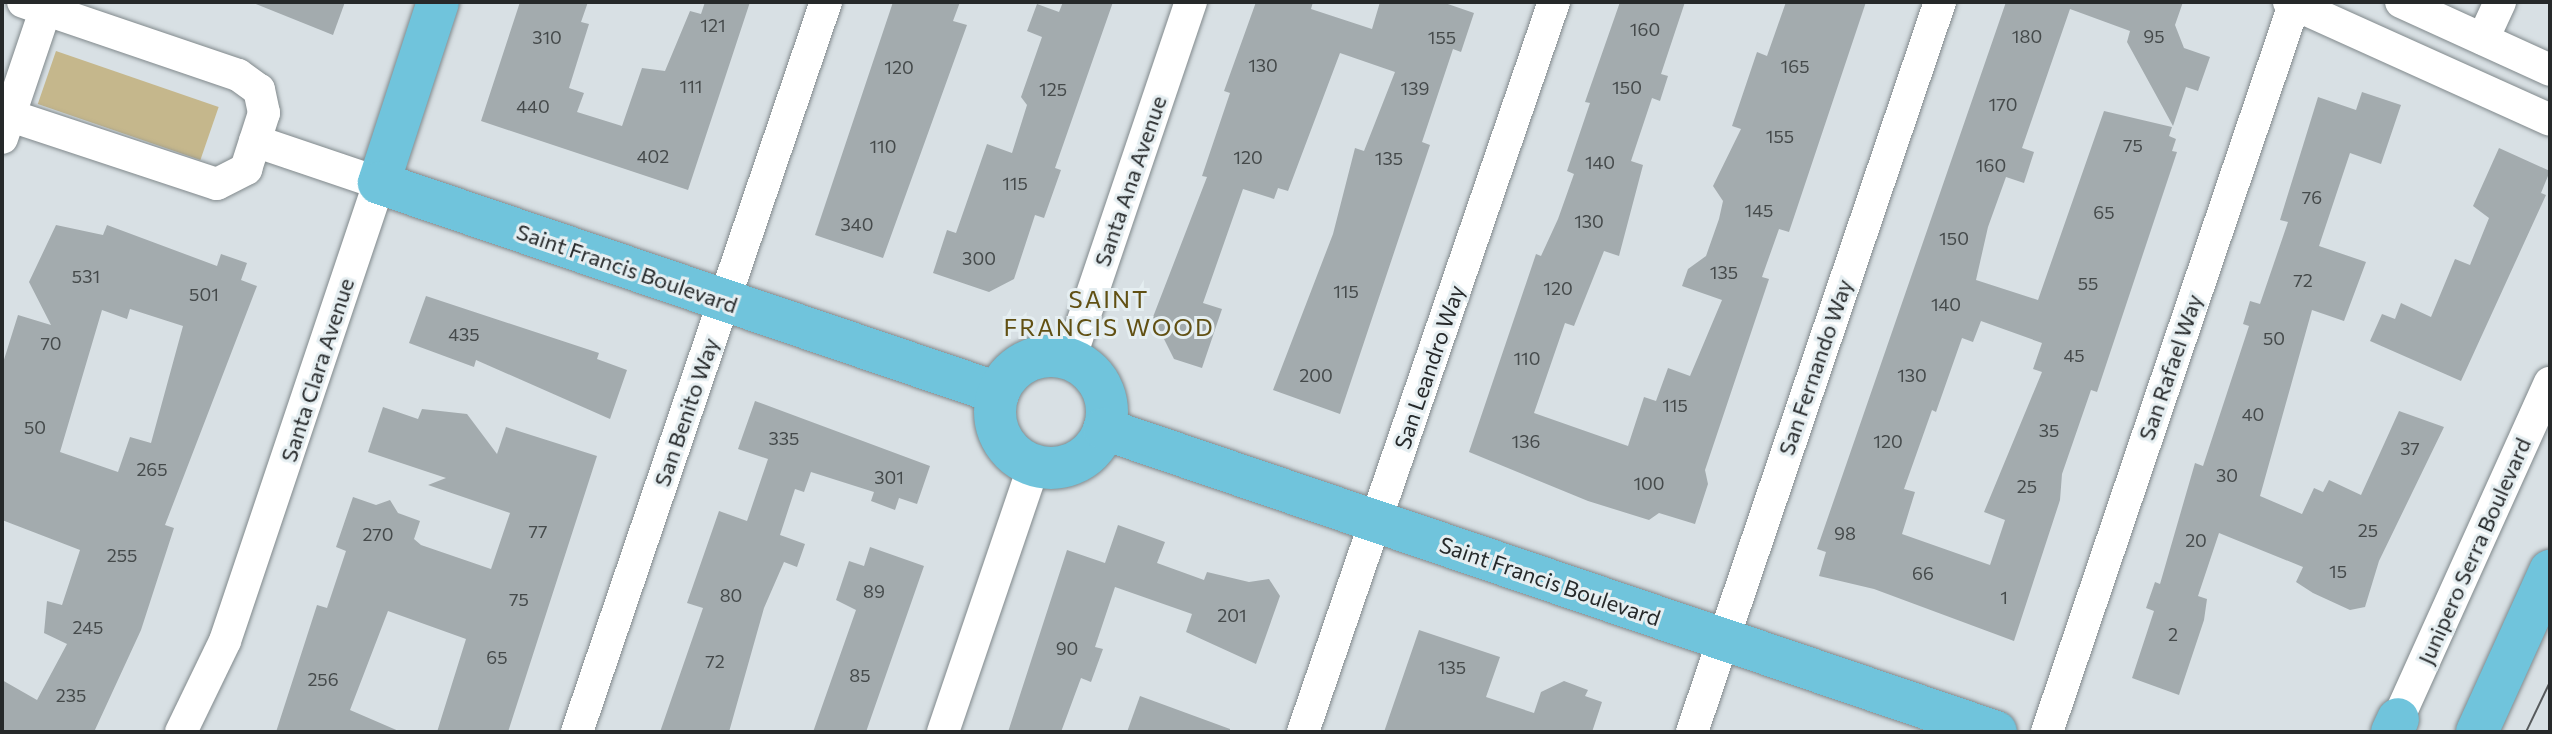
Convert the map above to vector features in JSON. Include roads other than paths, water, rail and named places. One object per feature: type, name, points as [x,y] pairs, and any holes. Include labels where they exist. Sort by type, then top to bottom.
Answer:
[{"type":"main road","name":"Santa Clara Avenue","points":[[379,183],[438,2]]},
{"type":"main road","name":"Saint Francis Boulevard","points":[[379,183],[998,393]]},
{"type":"main road","points":[[1070,359],[1101,388],[1104,429],[1076,462],[1034,465],[1001,437],[998,393],[1027,362],[1070,359]]},
{"type":"main road","name":"Saint Francis Boulevard","points":[[1104,429],[1996,732]]},
{"type":"main road","points":[[2477,732],[2550,571]]},
{"type":"street","name":"San Benito Way","points":[[577,732],[826,2]]},
{"type":"street","name":"Santa Ana Avenue","points":[[1070,359],[1191,2]]},
{"type":"street","name":"San Leandro Way","points":[[1303,732],[1554,2]]},
{"type":"street","name":"San Fernando Way","points":[[1692,732],[1940,2]]},
{"type":"street","points":[[2401,2],[2550,70]]},
{"type":"street","points":[[2483,39],[2500,2]]},
{"type":"street","points":[[2292,3],[2550,120]]},
{"type":"street","name":"San Rafael Way","points":[[2047,732],[2292,3]]},
{"type":"street","points":[[39,5],[250,81],[264,101],[255,141],[239,177],[217,184],[5,122],[39,5]]},
{"type":"street","name":"Saint Francis Boulevard","points":[[255,141],[379,183]]},
{"type":"street","name":"Santa Clara Avenue","points":[[181,732],[225,641],[379,183]]},
{"type":"street","name":"Junipero Serra Boulevard","points":[[2395,726],[2550,383]]},
{"type":"street","points":[[943,732],[1034,465]]},
{"type":"tram line","points":[[2526,732],[2550,682]]},
{"type":"district","name":"SAINT FRANCIS WOOD","points":[[1109,313]]}]
